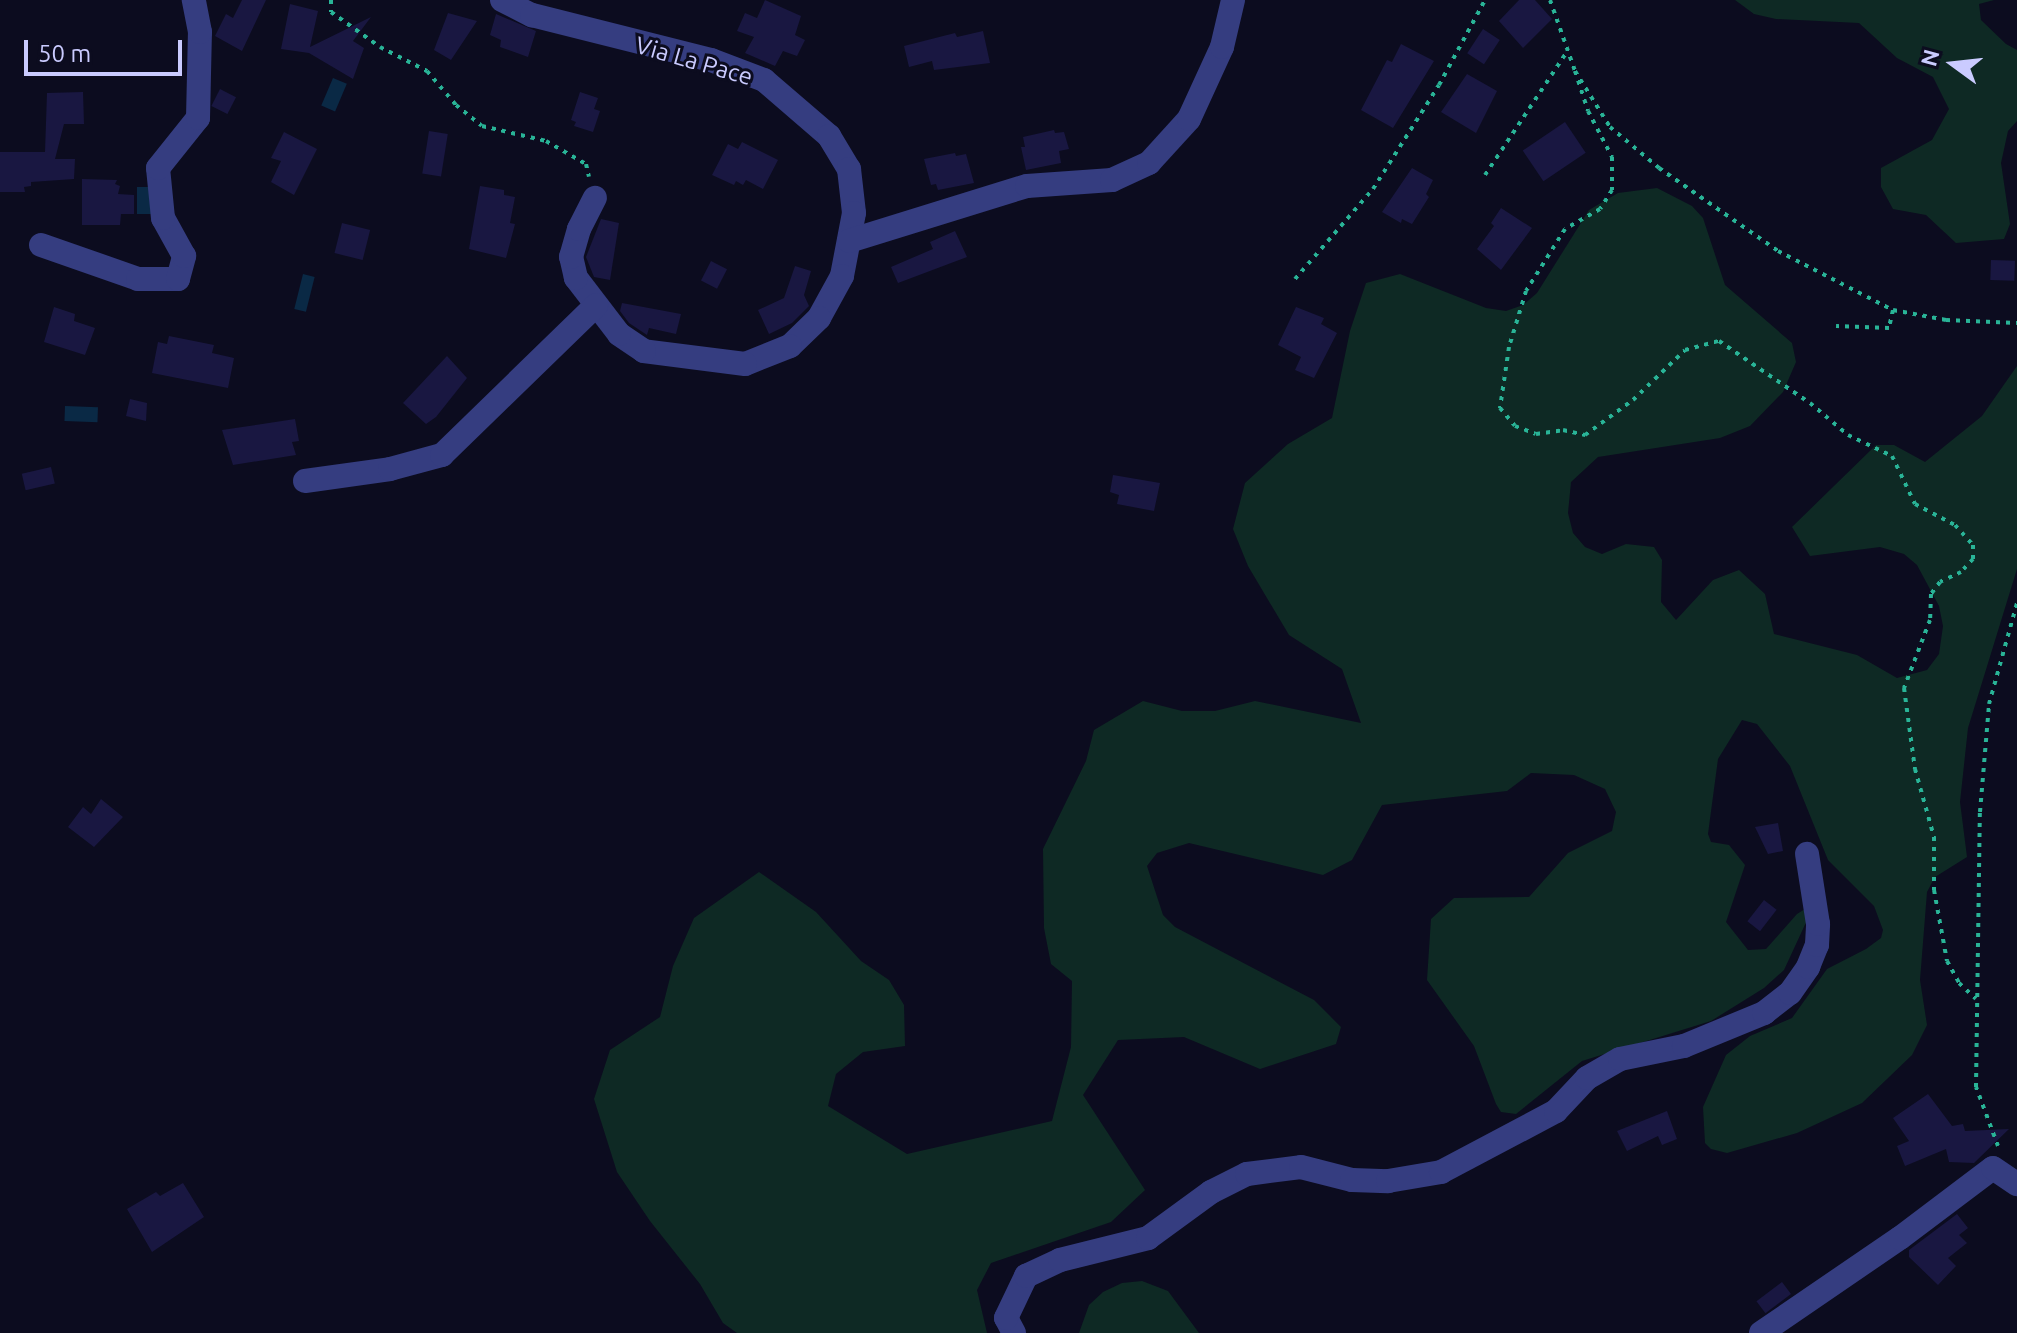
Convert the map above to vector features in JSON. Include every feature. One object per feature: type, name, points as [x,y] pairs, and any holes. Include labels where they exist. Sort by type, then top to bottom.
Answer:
[{"type":"street","points":[[41,245],[138,279],[178,279],[184,256],[163,218],[158,168],[198,118],[200,32],[194,0]]},
{"type":"street","name":"Via La Pace","points":[[502,0],[532,15],[711,60],[764,80],[829,136],[849,169],[854,213],[842,276],[819,318],[790,346],[745,364],[644,351],[619,334],[576,278],[571,257],[579,229],[595,198]]},
{"type":"street","points":[[849,241],[1027,186],[1112,180],[1149,163],[1189,119],[1222,47],[1233,0]]},
{"type":"street","points":[[305,481],[390,469],[442,455],[596,305]]},
{"type":"street","points":[[1014,1333],[1006,1318],[1026,1276],[1060,1260],[1148,1238],[1211,1192],[1247,1174],[1301,1167],[1352,1180],[1388,1181],[1441,1172],[1556,1111],[1587,1078],[1620,1059],[1684,1046],[1764,1013],[1790,993],[1808,967],[1817,945],[1818,924],[1807,854]]},
{"type":"street","points":[[1761,1333],[1900,1238],[1993,1168],[2017,1184]]},
{"type":"path","points":[[331,0],[331,12],[380,47],[427,71],[456,105],[482,126],[546,141],[586,164],[595,198]]},
{"type":"path","points":[[1295,279],[1373,189],[1439,85],[1485,0]]},
{"type":"path","points":[[1550,0],[1588,111],[1612,157],[1612,190],[1600,209],[1565,229],[1526,291],[1509,347],[1500,408],[1515,426],[1536,434],[1563,430],[1585,435],[1633,400],[1685,350],[1719,341],[1810,403],[1848,435],[1892,456],[1915,504],[1955,525],[1973,545],[1973,559],[1961,572],[1940,582],[1931,594],[1930,620],[1904,688],[1915,769],[1934,837],[1934,890],[1947,961],[1959,983],[1976,999]]},
{"type":"path","points":[[1485,175],[1568,50]]},
{"type":"path","points":[[1575,71],[1610,127],[1659,168],[1778,251],[1893,310],[1946,320],[2017,323]]},
{"type":"path","points":[[1836,326],[1889,328],[1893,310]]},
{"type":"path","points":[[1993,1168],[1998,1144],[1976,1087],[1980,812],[1989,704],[2017,603]]},
{"type":"green space","points":[[1735,0],[1994,0],[1979,4],[1981,20],[2006,44],[2017,50],[2017,121],[2008,131],[2001,163],[2010,224],[2004,239],[1956,243],[1926,215],[1893,209],[1881,187],[1881,168],[1932,140],[1949,109],[1933,77],[1897,58],[1859,23],[1776,19],[1754,14]]},
{"type":"green space","points":[[1657,188],[1692,206],[1703,218],[1725,285],[1792,343],[1796,362],[1783,392],[1750,426],[1720,438],[1598,457],[1571,482],[1568,513],[1573,533],[1585,547],[1602,554],[1626,544],[1654,547],[1662,560],[1661,602],[1676,620],[1713,580],[1739,570],[1765,594],[1774,634],[1857,655],[1897,678],[1927,670],[1939,654],[1943,626],[1939,606],[1917,565],[1904,554],[1880,547],[1810,556],[1792,527],[1876,445],[1894,445],[1925,462],[1982,416],[2017,366],[2017,569],[1968,728],[1960,802],[1967,857],[1935,877],[1927,892],[1920,980],[1927,1025],[1912,1055],[1862,1103],[1797,1133],[1727,1153],[1711,1149],[1705,1143],[1703,1107],[1726,1055],[1750,1036],[1792,1018],[1827,969],[1866,949],[1881,938],[1883,930],[1874,906],[1828,860],[1790,766],[1757,724],[1742,720],[1718,759],[1708,834],[1711,842],[1729,845],[1745,865],[1726,922],[1748,950],[1766,949],[1805,909],[1809,916],[1784,970],[1764,988],[1711,1021],[1582,1061],[1516,1114],[1501,1112],[1474,1046],[1427,980],[1431,919],[1454,898],[1529,897],[1568,853],[1612,831],[1616,812],[1605,789],[1574,775],[1531,773],[1507,791],[1382,805],[1352,860],[1323,875],[1189,843],[1157,853],[1147,866],[1163,915],[1175,927],[1314,1000],[1341,1027],[1336,1044],[1260,1069],[1184,1037],[1118,1040],[1083,1095],[1145,1190],[1111,1222],[991,1263],[977,1290],[987,1333],[737,1333],[723,1323],[700,1284],[650,1221],[617,1172],[594,1099],[610,1050],[660,1017],[673,966],[694,918],[759,872],[816,912],[861,961],[889,980],[904,1005],[905,1046],[863,1052],[836,1074],[828,1106],[907,1154],[1052,1121],[1071,1047],[1072,981],[1051,964],[1044,928],[1043,849],[1086,761],[1094,730],[1143,701],[1182,711],[1215,711],[1255,701],[1361,723],[1342,669],[1289,635],[1248,566],[1233,529],[1245,483],[1288,444],[1332,418],[1350,331],[1366,283],[1400,274],[1486,308],[1506,311],[1523,305],[1537,293],[1589,210],[1618,193]]},
{"type":"green space","points":[[1142,1281],[1168,1291],[1199,1333],[1079,1333],[1089,1305],[1103,1292],[1122,1283]]},
{"type":"water","points":[[333,78],[347,84],[335,111],[321,106]]},
{"type":"water","points":[[137,187],[152,187],[152,214],[137,214]]},
{"type":"water","points":[[303,274],[315,277],[306,312],[294,309]]},
{"type":"water","points":[[65,406],[98,407],[97,422],[64,421]]},
{"type":"building","points":[[242,0],[266,0],[242,51],[215,36],[226,14],[233,18]]},
{"type":"building","points":[[765,0],[801,16],[795,35],[805,40],[797,56],[783,51],[775,66],[745,53],[754,37],[737,31],[745,13],[757,18]]},
{"type":"building","points":[[1519,0],[1535,0],[1552,19],[1523,48],[1499,21]]},
{"type":"building","points":[[290,4],[318,11],[310,47],[371,17],[353,41],[364,48],[353,79],[309,53],[281,49]]},
{"type":"building","points":[[448,13],[477,21],[451,60],[434,50]]},
{"type":"building","points":[[496,14],[536,31],[528,57],[500,47],[501,40],[490,35]]},
{"type":"building","points":[[1483,29],[1500,40],[1484,64],[1467,53]]},
{"type":"building","points":[[983,31],[990,63],[934,70],[932,61],[909,67],[904,46],[955,33],[957,37]]},
{"type":"building","points":[[1401,44],[1434,61],[1393,128],[1361,110],[1387,60],[1392,62]]},
{"type":"building","points":[[1467,74],[1497,91],[1476,133],[1441,112]]},
{"type":"building","points":[[220,89],[236,97],[227,114],[211,106]]},
{"type":"building","points":[[83,92],[84,124],[64,124],[55,159],[75,159],[74,179],[31,182],[31,186],[24,187],[25,192],[0,192],[0,152],[45,152],[47,93]]},
{"type":"building","points":[[580,92],[598,98],[594,109],[600,111],[593,132],[574,126],[576,122],[571,120]]},
{"type":"building","points":[[1565,122],[1586,153],[1543,181],[1523,151]]},
{"type":"building","points":[[1054,130],[1055,133],[1064,132],[1069,149],[1059,151],[1061,163],[1026,170],[1021,147],[1025,147],[1023,137]]},
{"type":"building","points":[[429,131],[448,134],[441,176],[422,173]]},
{"type":"building","points":[[284,132],[317,149],[294,195],[271,182],[281,161],[271,158]]},
{"type":"building","points":[[742,142],[778,160],[763,189],[746,180],[743,185],[736,181],[734,185],[712,175],[728,144],[738,149]]},
{"type":"building","points":[[955,153],[956,156],[966,154],[974,183],[938,190],[936,184],[931,185],[924,159]]},
{"type":"building","points":[[1412,168],[1433,180],[1426,194],[1429,197],[1412,224],[1402,219],[1401,223],[1382,212]]},
{"type":"building","points":[[82,179],[117,180],[115,184],[120,186],[118,194],[134,195],[134,214],[121,214],[120,225],[82,225]]},
{"type":"building","points":[[480,186],[504,190],[504,195],[515,197],[510,223],[515,224],[506,258],[469,249]]},
{"type":"building","points":[[1501,208],[1532,228],[1501,270],[1477,249],[1494,226],[1491,223]]},
{"type":"building","points":[[601,219],[619,223],[610,280],[594,277],[586,257]]},
{"type":"building","points":[[342,223],[370,230],[363,260],[335,253]]},
{"type":"building","points":[[955,231],[967,257],[898,283],[891,267],[933,249],[930,242]]},
{"type":"building","points":[[1991,260],[2015,261],[2014,281],[1990,280]]},
{"type":"building","points":[[711,261],[727,269],[717,289],[701,281]]},
{"type":"building","points":[[795,266],[811,271],[804,295],[809,306],[792,323],[769,334],[758,310],[784,298]]},
{"type":"building","points":[[622,303],[681,314],[676,334],[649,328],[647,335],[629,323],[620,311]]},
{"type":"building","points":[[54,307],[75,314],[74,321],[95,328],[85,355],[44,342]]},
{"type":"building","points":[[1296,307],[1324,318],[1321,324],[1337,333],[1314,378],[1295,370],[1301,357],[1278,345]]},
{"type":"building","points":[[169,336],[214,345],[212,353],[234,358],[228,388],[152,373],[158,342],[167,344]]},
{"type":"building","points":[[447,356],[467,378],[436,417],[426,424],[403,403]]},
{"type":"building","points":[[130,399],[147,403],[146,421],[126,416]]},
{"type":"building","points":[[295,419],[299,441],[292,442],[296,455],[233,465],[222,430]]},
{"type":"building","points":[[51,467],[55,484],[26,490],[22,474]]},
{"type":"building","points":[[1113,475],[1160,483],[1154,511],[1117,504],[1119,495],[1110,492]]},
{"type":"building","points":[[101,799],[123,817],[94,847],[68,827],[83,807],[91,814]]},
{"type":"building","points":[[1778,823],[1783,851],[1768,854],[1755,827]]},
{"type":"building","points":[[1764,900],[1777,910],[1760,931],[1747,921]]},
{"type":"building","points":[[1928,1094],[1952,1126],[1963,1124],[1965,1131],[2009,1129],[1974,1163],[1949,1162],[1946,1149],[1905,1166],[1897,1146],[1909,1141],[1893,1118]]},
{"type":"building","points":[[1667,1111],[1677,1139],[1662,1145],[1658,1136],[1627,1151],[1617,1131]]},
{"type":"building","points":[[183,1183],[204,1217],[152,1252],[127,1209],[156,1192],[160,1196]]},
{"type":"building","points":[[1957,1214],[1968,1228],[1959,1235],[1967,1243],[1948,1258],[1956,1266],[1938,1285],[1909,1257],[1909,1250]]},
{"type":"building","points":[[1782,1282],[1791,1294],[1765,1313],[1756,1301]]}]
